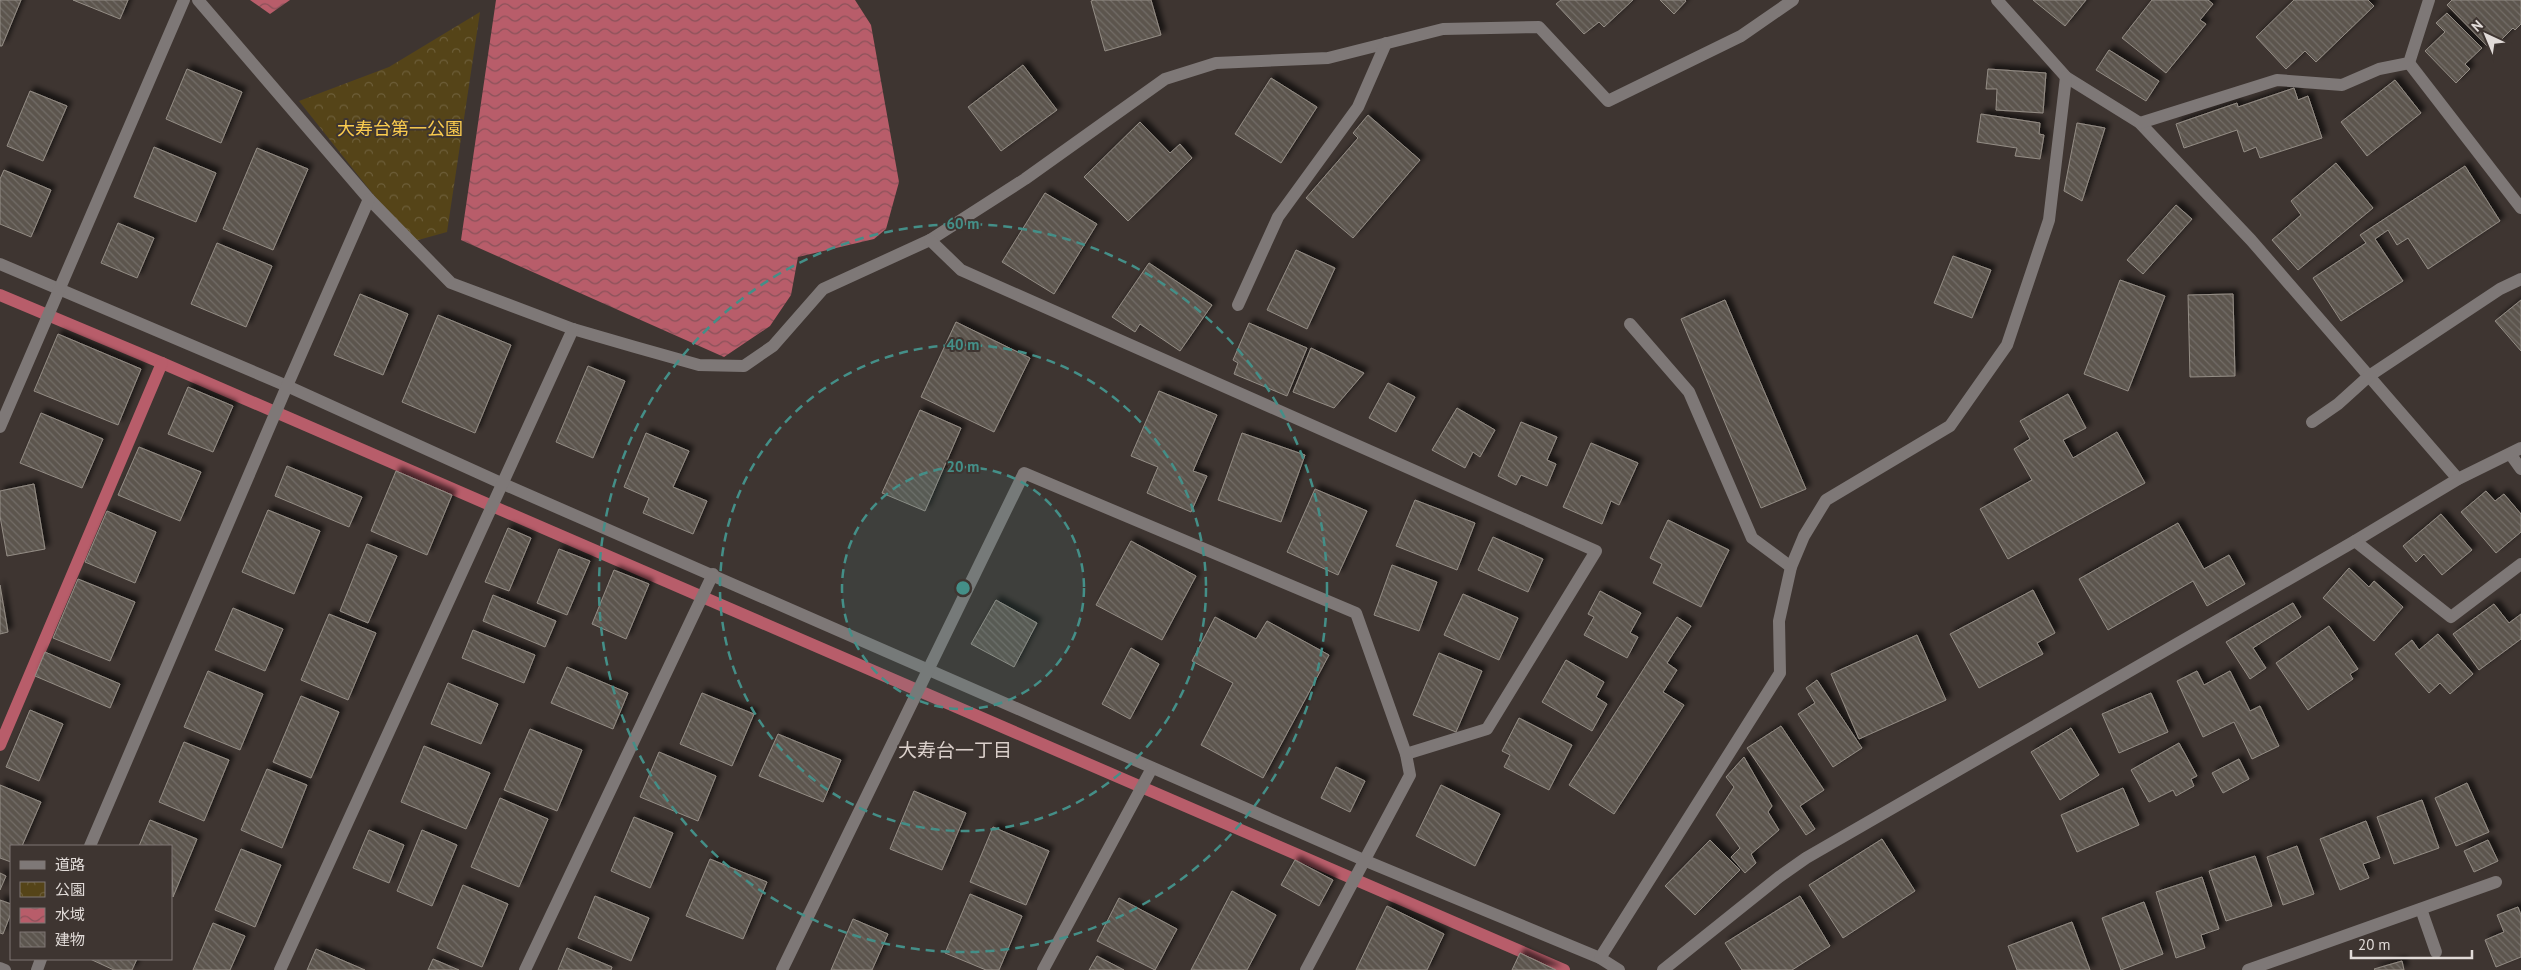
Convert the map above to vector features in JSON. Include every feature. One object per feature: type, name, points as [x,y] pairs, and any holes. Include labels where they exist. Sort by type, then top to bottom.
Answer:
[{"type":"street","points":[[0,427],[184,0]]},
{"type":"street","points":[[198,0],[370,200],[451,282],[573,329],[699,365],[744,366],[773,346],[823,289],[930,240],[1026,179],[1164,79],[1216,63],[1328,58],[1443,29],[1539,27],[1608,101],[1741,36],[1793,0]]},
{"type":"street","points":[[1997,0],[2066,77],[2140,124],[2252,240],[2458,479]]},
{"type":"street","points":[[2409,63],[2429,0]]},
{"type":"street","points":[[1238,305],[1278,217],[1358,107],[1386,43]]},
{"type":"street","points":[[2140,124],[2277,80],[2342,85],[2379,69],[2409,63]]},
{"type":"street","points":[[2409,63],[2521,208]]},
{"type":"street","points":[[1600,958],[1780,673],[1779,621],[1791,567],[1804,536],[1826,500],[1950,426],[2007,345],[2049,220],[2066,77]]},
{"type":"street","points":[[90,845],[287,386],[370,200]]},
{"type":"street","points":[[930,240],[961,270],[1596,551],[1487,729],[1406,754]]},
{"type":"street","points":[[0,264],[287,386],[501,483],[1366,861],[1600,958],[1619,970]]},
{"type":"street","points":[[2312,422],[2338,404],[2369,376],[2500,289],[2521,279]]},
{"type":"street","points":[[1630,324],[1689,392],[1752,538],[1791,567]]},
{"type":"street","points":[[280,970],[573,329]]},
{"type":"street","points":[[1662,970],[1779,877],[1806,858],[2355,541],[2458,479],[2516,451],[2521,469]]},
{"type":"street","points":[[782,970],[930,671],[1024,473],[1356,613],[1406,754],[1410,775],[1366,861],[1306,970]]},
{"type":"street","points":[[2355,541],[2451,616],[2521,564]]},
{"type":"street","points":[[525,970],[712,574]]},
{"type":"street","points":[[1043,970],[1152,768]]},
{"type":"street","points":[[2248,970],[2496,882]]},
{"type":"street","points":[[2421,909],[2436,952]]},
{"type":"street","points":[[0,968],[5,970]]},
{"type":"green space","name":"大寿台第一公園","points":[[480,12],[447,232],[411,242],[299,101],[389,67]]},
{"type":"water","points":[[250,0],[290,0],[270,14]]},
{"type":"water","points":[[496,0],[855,0],[871,25],[899,182],[886,229],[874,239],[798,257],[791,295],[770,326],[724,357],[461,240]]},
{"type":"building","points":[[0,0],[21,0],[2,46],[0,46]]},
{"type":"building","points":[[73,0],[128,0],[120,19]]},
{"type":"building","points":[[1151,0],[1161,35],[1105,51],[1091,1]]},
{"type":"building","points":[[1561,0],[1633,0],[1604,27],[1599,22],[1584,34],[1556,4]]},
{"type":"building","points":[[1660,0],[1685,0],[1686,1],[1674,14]]},
{"type":"building","points":[[2033,0],[2086,0],[2065,26]]},
{"type":"building","points":[[2152,0],[2208,0],[2213,4],[2200,20],[2206,24],[2166,73],[2122,38]]},
{"type":"building","points":[[2294,0],[2368,0],[2374,6],[2316,62],[2305,51],[2286,69],[2256,37]]},
{"type":"building","points":[[2452,0],[2521,0],[2521,24],[2515,30],[2513,28],[2491,50],[2447,5]]},
{"type":"building","points":[[2447,13],[2482,48],[2465,64],[2470,69],[2456,83],[2425,51],[2445,32],[2436,23]]},
{"type":"building","points":[[2109,50],[2159,81],[2146,101],[2096,70]]},
{"type":"building","points":[[1023,65],[1057,110],[1001,151],[968,107]]},
{"type":"building","points":[[187,69],[242,92],[221,143],[166,119]]},
{"type":"building","points":[[1988,69],[2046,73],[2043,113],[1996,110],[1997,89],[1986,89]]},
{"type":"building","points":[[1271,78],[1317,107],[1281,163],[1235,134]]},
{"type":"building","points":[[2395,80],[2421,113],[2367,156],[2341,122]]},
{"type":"building","points":[[2294,88],[2298,100],[2308,96],[2322,138],[2260,158],[2256,147],[2244,152],[2237,130],[2184,148],[2176,124],[2237,103],[2238,107]]},
{"type":"building","points":[[30,91],[67,106],[43,161],[7,146]]},
{"type":"building","points":[[1981,114],[2040,123],[2039,134],[2044,135],[2040,159],[2015,156],[2017,148],[1977,142]]},
{"type":"building","points":[[1368,115],[1420,160],[1353,238],[1306,198],[1358,138],[1353,133]]},
{"type":"building","points":[[1140,122],[1170,153],[1180,144],[1192,158],[1128,221],[1084,177]]},
{"type":"building","points":[[2077,123],[2105,128],[2082,201],[2064,191]]},
{"type":"building","points":[[154,147],[216,173],[196,222],[134,197]]},
{"type":"building","points":[[257,148],[308,169],[273,250],[223,229]]},
{"type":"building","points":[[2336,163],[2373,208],[2298,270],[2272,240],[2301,215],[2291,201]]},
{"type":"building","points":[[2465,166],[2500,221],[2428,269],[2408,238],[2397,245],[2388,230],[2375,239],[2403,281],[2341,321],[2313,278],[2366,243],[2360,235]]},
{"type":"building","points":[[4,170],[51,190],[31,237],[0,224],[0,179]]},
{"type":"building","points":[[1045,193],[1097,224],[1054,294],[1002,262]]},
{"type":"building","points":[[2176,205],[2192,219],[2143,274],[2127,260]]},
{"type":"building","points":[[118,223],[154,238],[137,278],[101,263]]},
{"type":"building","points":[[217,243],[272,266],[246,327],[191,304]]},
{"type":"building","points":[[1296,250],[1335,268],[1307,329],[1267,310]]},
{"type":"building","points":[[1953,256],[1991,270],[1972,318],[1934,303]]},
{"type":"building","points":[[1149,263],[1212,305],[1180,351],[1140,324],[1135,332],[1112,317]]},
{"type":"building","points":[[2120,280],[2165,296],[2128,391],[2084,374]]},
{"type":"building","points":[[360,294],[408,314],[383,375],[334,355]]},
{"type":"building","points":[[2233,294],[2235,376],[2190,377],[2188,295]]},
{"type":"building","points":[[1725,300],[1806,489],[1761,508],[1681,319]]},
{"type":"building","points":[[2521,300],[2521,351],[2495,321]]},
{"type":"building","points":[[438,315],[511,345],[475,433],[402,402]]},
{"type":"building","points":[[956,322],[1030,358],[994,432],[921,397]]},
{"type":"building","points":[[1249,323],[1307,348],[1287,396],[1234,374],[1238,363],[1233,360]]},
{"type":"building","points":[[58,334],[141,369],[118,425],[34,391]]},
{"type":"building","points":[[1311,348],[1364,373],[1334,408],[1293,392]]},
{"type":"building","points":[[588,366],[625,381],[593,458],[556,442]]},
{"type":"building","points":[[1388,383],[1415,397],[1396,432],[1369,418]]},
{"type":"building","points":[[188,387],[233,406],[213,452],[168,434]]},
{"type":"building","points":[[1159,391],[1217,415],[1193,471],[1207,476],[1191,512],[1147,493],[1158,467],[1131,456]]},
{"type":"building","points":[[2068,394],[2086,428],[2063,440],[2073,458],[2117,432],[2145,483],[2008,559],[1980,509],[2032,480],[2014,449],[2030,439],[2020,421]]},
{"type":"building","points":[[1457,408],[1495,430],[1480,457],[1473,452],[1465,468],[1432,450]]},
{"type":"building","points":[[920,410],[961,428],[925,511],[882,493]]},
{"type":"building","points":[[41,413],[103,439],[82,488],[20,463]]},
{"type":"building","points":[[1521,422],[1557,437],[1547,460],[1556,464],[1547,486],[1521,475],[1516,485],[1498,476]]},
{"type":"building","points":[[646,433],[689,451],[673,487],[707,501],[693,534],[643,513],[649,498],[624,487]]},
{"type":"building","points":[[1242,433],[1305,455],[1281,522],[1218,500]]},
{"type":"building","points":[[1591,443],[1638,463],[1619,505],[1611,501],[1602,524],[1563,507]]},
{"type":"building","points":[[139,447],[201,472],[180,521],[118,495]]},
{"type":"building","points":[[287,466],[362,497],[349,527],[275,496]]},
{"type":"building","points":[[396,471],[452,495],[427,555],[371,531]]},
{"type":"building","points":[[34,484],[45,549],[7,556],[0,516],[0,491]]},
{"type":"building","points":[[1315,489],[1367,511],[1338,575],[1287,552]]},
{"type":"building","points":[[2486,491],[2495,501],[2504,494],[2521,514],[2521,532],[2496,553],[2461,512]]},
{"type":"building","points":[[1415,500],[1475,523],[1457,570],[1396,546]]},
{"type":"building","points":[[268,510],[320,531],[294,594],[242,572]]},
{"type":"building","points":[[107,511],[156,532],[135,583],[85,562]]},
{"type":"building","points":[[2441,514],[2472,550],[2442,575],[2424,554],[2416,562],[2403,546]]},
{"type":"building","points":[[1668,520],[1729,550],[1701,607],[1653,583],[1662,564],[1650,558]]},
{"type":"building","points":[[2178,523],[2204,569],[2229,555],[2245,584],[2207,606],[2193,581],[2108,630],[2079,579]]},
{"type":"building","points":[[508,528],[531,538],[509,591],[485,582]]},
{"type":"building","points":[[1493,537],[1543,559],[1528,592],[1478,570]]},
{"type":"building","points":[[1131,541],[1196,576],[1162,640],[1096,605]]},
{"type":"building","points":[[367,544],[397,556],[368,623],[340,611]]},
{"type":"building","points":[[559,549],[590,561],[567,615],[537,603]]},
{"type":"building","points":[[1392,565],[1437,582],[1419,631],[1374,615]]},
{"type":"building","points":[[2349,568],[2369,587],[2374,581],[2403,607],[2374,641],[2323,598]]},
{"type":"building","points":[[614,570],[649,584],[626,639],[592,624]]},
{"type":"building","points":[[78,579],[135,602],[110,661],[53,638]]},
{"type":"building","points":[[0,585],[8,632],[0,634]]},
{"type":"building","points":[[2033,590],[2055,633],[2037,643],[2043,654],[1979,688],[1950,634]]},
{"type":"building","points":[[1600,591],[1641,613],[1630,633],[1638,637],[1627,658],[1584,635],[1594,617],[1588,614]]},
{"type":"building","points":[[1463,594],[1518,618],[1499,660],[1444,635]]},
{"type":"building","points":[[493,595],[556,621],[545,647],[483,621]]},
{"type":"building","points":[[996,600],[1037,623],[1014,667],[971,644]]},
{"type":"building","points":[[2293,603],[2301,617],[2253,648],[2266,668],[2250,679],[2226,642]]},
{"type":"building","points":[[2494,604],[2509,623],[2521,614],[2521,639],[2479,670],[2453,634]]},
{"type":"building","points":[[233,608],[283,629],[265,671],[215,650]]},
{"type":"building","points":[[329,614],[376,633],[348,700],[301,680]]},
{"type":"building","points":[[1215,617],[1256,639],[1267,621],[1329,655],[1263,778],[1201,745],[1233,683],[1192,661]]},
{"type":"building","points":[[1677,617],[1691,626],[1667,663],[1677,670],[1663,692],[1684,705],[1614,814],[1569,785]]},
{"type":"building","points":[[2329,626],[2358,669],[2350,674],[2353,679],[2308,710],[2276,663]]},
{"type":"building","points":[[473,630],[535,655],[524,683],[462,658]]},
{"type":"building","points":[[2438,634],[2473,674],[2450,694],[2440,683],[2429,693],[2395,654],[2412,640],[2419,650]]},
{"type":"building","points":[[1917,635],[1946,700],[1859,739],[1831,674]]},
{"type":"building","points":[[1131,648],[1159,664],[1130,719],[1102,704]]},
{"type":"building","points":[[45,652],[120,684],[110,708],[35,676]]},
{"type":"building","points":[[1439,653],[1482,671],[1456,732],[1413,715]]},
{"type":"building","points":[[1566,660],[1604,682],[1596,697],[1607,704],[1592,731],[1542,702]]},
{"type":"building","points":[[567,667],[628,693],[613,729],[551,703]]},
{"type":"building","points":[[208,671],[263,694],[240,750],[184,727]]},
{"type":"building","points":[[2197,671],[2204,685],[2230,671],[2250,711],[2260,706],[2279,746],[2252,759],[2234,722],[2203,737],[2177,681]]},
{"type":"building","points":[[1817,680],[1862,748],[1833,767],[1798,714],[1815,703],[1806,688]]},
{"type":"building","points":[[448,683],[498,704],[481,744],[431,724]]},
{"type":"building","points":[[702,693],[754,714],[732,766],[680,744]]},
{"type":"building","points":[[2151,693],[2168,732],[2119,753],[2102,714]]},
{"type":"building","points":[[301,696],[339,712],[311,778],[273,762]]},
{"type":"building","points":[[30,710],[63,724],[39,781],[6,767]]},
{"type":"building","points":[[1519,718],[1572,745],[1549,790],[1504,767],[1510,755],[1502,751]]},
{"type":"building","points":[[1781,726],[1824,790],[1800,806],[1815,829],[1806,835],[1747,748]]},
{"type":"building","points":[[2071,728],[2099,775],[2060,800],[2031,752]]},
{"type":"building","points":[[530,729],[582,750],[557,811],[504,790]]},
{"type":"building","points":[[778,734],[841,760],[823,802],[759,776]]},
{"type":"building","points":[[184,742],[229,760],[204,821],[159,802]]},
{"type":"building","points":[[2179,743],[2197,776],[2191,779],[2194,786],[2176,796],[2173,790],[2149,802],[2131,770]]},
{"type":"building","points":[[424,746],[490,773],[466,829],[401,802]]},
{"type":"building","points":[[659,752],[716,776],[698,821],[640,797]]},
{"type":"building","points":[[1744,757],[1772,806],[1768,812],[1779,830],[1751,854],[1756,863],[1745,873],[1731,857],[1740,848],[1716,815],[1734,787],[1726,777]]},
{"type":"building","points":[[2239,759],[2249,779],[2223,793],[2212,773]]},
{"type":"building","points":[[1336,767],[1365,781],[1350,812],[1321,798]]},
{"type":"building","points":[[267,769],[307,785],[282,848],[241,830]]},
{"type":"building","points":[[2467,783],[2489,832],[2456,846],[2435,798]]},
{"type":"building","points":[[0,785],[41,802],[22,845],[10,845],[10,862],[0,858]]},
{"type":"building","points":[[1441,785],[1500,814],[1475,866],[1416,836]]},
{"type":"building","points":[[2123,788],[2139,825],[2077,852],[2061,815]]},
{"type":"building","points":[[914,791],[966,813],[942,870],[890,849]]},
{"type":"building","points":[[500,798],[548,819],[519,887],[471,867]]},
{"type":"building","points":[[2422,800],[2439,848],[2394,864],[2377,817]]},
{"type":"building","points":[[634,817],[673,833],[650,888],[611,871]]},
{"type":"building","points":[[150,820],[197,839],[173,897],[172,845],[139,845]]},
{"type":"building","points":[[2366,821],[2380,858],[2363,864],[2369,878],[2340,890],[2320,839]]},
{"type":"building","points":[[993,827],[1049,851],[1026,905],[970,882]]},
{"type":"building","points":[[369,830],[404,845],[389,883],[353,868]]},
{"type":"building","points":[[422,830],[457,845],[432,906],[397,891]]},
{"type":"building","points":[[1882,839],[1915,891],[1843,938],[1809,885]]},
{"type":"building","points":[[1710,840],[1740,870],[1695,915],[1665,886]]},
{"type":"building","points":[[2488,840],[2498,861],[2474,872],[2464,851]]},
{"type":"building","points":[[2297,846],[2314,894],[2283,905],[2267,857]]},
{"type":"building","points":[[241,849],[281,865],[255,927],[215,910]]},
{"type":"building","points":[[2255,856],[2272,906],[2226,921],[2209,871]]},
{"type":"building","points":[[710,859],[767,882],[743,939],[686,916]]},
{"type":"building","points":[[1295,860],[1333,880],[1319,906],[1281,885]]},
{"type":"building","points":[[0,873],[6,876],[0,890]]},
{"type":"building","points":[[2202,877],[2219,929],[2201,935],[2205,948],[2176,958],[2156,892]]},
{"type":"building","points":[[463,885],[508,904],[482,967],[437,948]]},
{"type":"building","points":[[1232,891],[1276,915],[1247,970],[1191,970]]},
{"type":"building","points":[[970,894],[1022,916],[999,970],[986,970],[945,953]]},
{"type":"building","points":[[595,896],[649,918],[631,961],[578,938]]},
{"type":"building","points":[[1800,896],[1830,946],[1792,970],[1742,970],[1725,943]]},
{"type":"building","points":[[1119,898],[1177,929],[1155,970],[1097,941]]},
{"type":"building","points":[[0,900],[10,904],[10,916],[3,934],[0,933]]},
{"type":"building","points":[[2144,902],[2163,954],[2121,970],[2102,918]]},
{"type":"building","points":[[1387,906],[1444,934],[1427,970],[1356,970]]},
{"type":"building","points":[[2518,907],[2521,915],[2521,957],[2496,967],[2485,940],[2504,932],[2497,915]]},
{"type":"building","points":[[853,919],[888,934],[872,970],[831,970]]},
{"type":"building","points":[[2072,922],[2090,970],[2017,970],[2008,946]]},
{"type":"building","points":[[213,923],[245,936],[230,970],[193,970]]},
{"type":"building","points":[[567,948],[612,967],[611,970],[558,970]]},
{"type":"building","points":[[316,949],[365,970],[307,970]]},
{"type":"building","points":[[1520,953],[1556,970],[1512,970]]},
{"type":"building","points":[[1097,956],[1124,970],[1089,970]]},
{"type":"building","points":[[433,959],[459,970],[428,970]]},
{"type":"building","points":[[92,960],[137,960],[132,970],[114,970]]},
{"type":"building","points":[[2402,961],[2404,970],[2374,969]]},
{"type":"waterway","points":[[0,295],[162,363],[1564,970]]},
{"type":"waterway","points":[[0,745],[162,363]]},
{"type":"district","name":"大寿台一丁目","points":[[955,750]]}]
